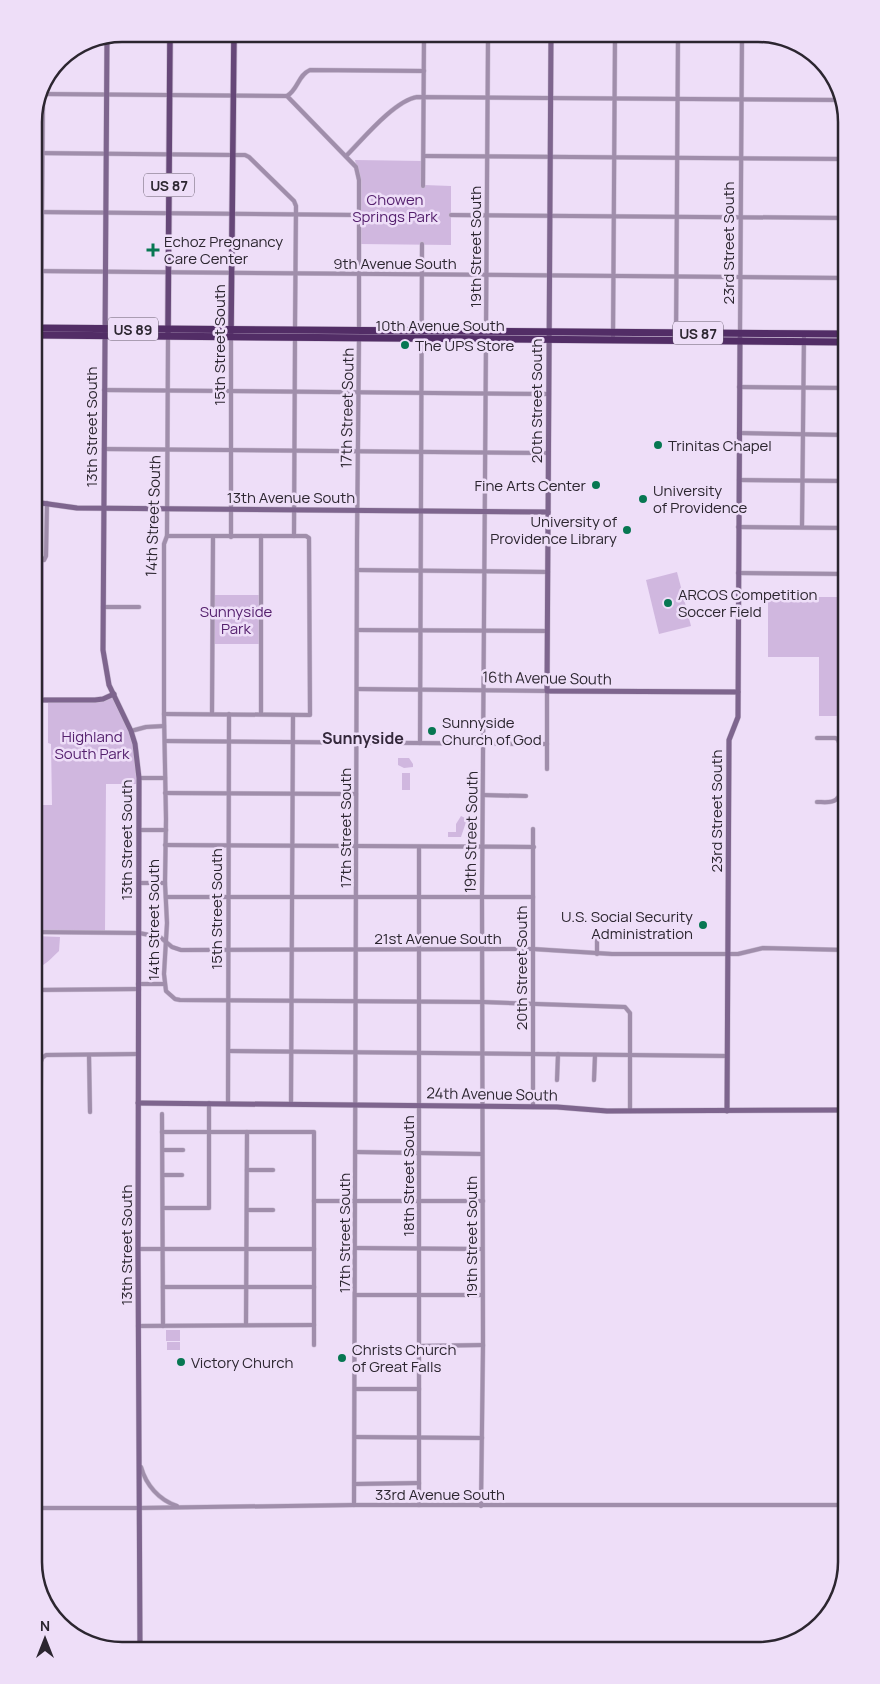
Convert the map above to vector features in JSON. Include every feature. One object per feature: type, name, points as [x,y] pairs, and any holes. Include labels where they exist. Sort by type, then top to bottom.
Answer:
[{"type":"highway","name":"10th Avenue South","points":[[43,332],[168,329],[231,333],[613,337],[804,337],[838,335]]},
{"type":"highway","name":"10th Avenue South","points":[[104,332],[168,337],[231,333]]},
{"type":"highway","name":"10th Avenue South","points":[[804,337],[838,341]]},
{"type":"main road","name":"14th Street South","points":[[168,337],[170,42]]},
{"type":"main road","name":"15th Street South","points":[[231,333],[234,42]]},
{"type":"street","points":[[423,186],[424,42]]},
{"type":"street","name":"19th Street South","points":[[481,1506],[483,1345],[482,847],[488,43]]},
{"type":"street","name":"20th Street South","points":[[547,769],[551,43]]},
{"type":"street","points":[[613,337],[615,43]]},
{"type":"street","points":[[676,337],[678,43]]},
{"type":"street","name":"23rd Street South","points":[[727,1110],[728,740],[738,717],[742,43]]},
{"type":"street","name":"13th Street South","points":[[107,44],[103,508],[104,664],[106,676],[131,731],[138,760],[139,778],[138,1326],[140,1641]]},
{"type":"street","points":[[47,96],[106,94],[287,96],[292,94],[302,76],[310,70],[424,71]]},
{"type":"street","name":"17th Street South","points":[[287,96],[356,167],[359,180],[354,1505]]},
{"type":"street","points":[[346,156],[397,105],[410,98],[424,96],[834,100]]},
{"type":"street","points":[[43,153],[245,155],[294,201],[296,206],[294,536]]},
{"type":"street","points":[[424,156],[838,159]]},
{"type":"street","points":[[43,212],[359,215]]},
{"type":"street","points":[[450,215],[838,218]]},
{"type":"street","points":[[420,743],[423,393],[422,244]]},
{"type":"street","name":"9th Avenue South","points":[[43,271],[838,278]]},
{"type":"street","name":"15th Street South","points":[[231,333],[231,536]]},
{"type":"street","name":"14th Street South","points":[[168,337],[168,536],[164,544],[166,830],[164,984],[170,996],[180,1000],[229,1000]]},
{"type":"street","points":[[802,527],[804,337]]},
{"type":"street","points":[[739,387],[838,388]]},
{"type":"street","points":[[104,390],[549,394]]},
{"type":"street","points":[[739,433],[838,435]]},
{"type":"street","points":[[104,449],[548,453]]},
{"type":"street","points":[[739,480],[838,481]]},
{"type":"street","name":"13th Avenue South","points":[[43,503],[77,508],[548,512]]},
{"type":"street","points":[[43,560],[46,556],[47,503]]},
{"type":"street","points":[[738,527],[838,528]]},
{"type":"street","points":[[164,714],[310,715],[309,541],[306,536],[168,536]]},
{"type":"street","points":[[260,714],[261,536]]},
{"type":"street","points":[[212,714],[213,537]]},
{"type":"street","points":[[357,570],[548,572]]},
{"type":"street","points":[[738,573],[838,574]]},
{"type":"street","points":[[103,607],[139,607]]},
{"type":"street","points":[[357,630],[547,631]]},
{"type":"street","name":"16th Avenue South","points":[[356,689],[738,692]]},
{"type":"street","points":[[43,700],[96,700],[114,694]]},
{"type":"street","name":"15th Street South","points":[[228,1103],[230,714]]},
{"type":"street","points":[[291,1104],[293,715]]},
{"type":"street","points":[[131,731],[146,726],[164,726]]},
{"type":"street","points":[[817,738],[838,739]]},
{"type":"street","points":[[165,741],[547,744]]},
{"type":"street","points":[[139,778],[165,778]]},
{"type":"street","points":[[165,793],[356,794]]},
{"type":"street","points":[[483,796],[526,796]]},
{"type":"street","points":[[817,802],[833,802],[838,798]]},
{"type":"street","name":"20th Street South","points":[[533,828],[533,1107]]},
{"type":"street","points":[[139,830],[166,830]]},
{"type":"street","points":[[165,845],[534,847]]},
{"type":"street","name":"18th Street South","points":[[419,847],[419,1505]]},
{"type":"street","points":[[139,883],[165,883]]},
{"type":"street","points":[[166,897],[533,897]]},
{"type":"street","name":"21st Avenue South","points":[[42,932],[139,933],[154,935],[172,947],[181,950],[532,949],[596,954],[727,954],[763,948],[838,950]]},
{"type":"street","points":[[596,954],[597,932]]},
{"type":"street","points":[[42,990],[138,987],[164,984]]},
{"type":"street","points":[[229,1000],[620,1005],[628,1008],[630,1013],[630,1111]]},
{"type":"street","points":[[229,1051],[727,1056]]},
{"type":"street","points":[[42,1058],[46,1056],[138,1054]]},
{"type":"street","points":[[557,1080],[558,1054]]},
{"type":"street","points":[[89,1055],[90,1112]]},
{"type":"street","points":[[594,1080],[595,1055]]},
{"type":"street","name":"24th Avenue South","points":[[138,1103],[483,1106],[630,1111],[838,1110]]},
{"type":"street","points":[[163,1208],[210,1208],[209,1103]]},
{"type":"street","points":[[162,1114],[163,1326]]},
{"type":"street","points":[[162,1132],[314,1132],[314,1345]]},
{"type":"street","points":[[246,1325],[247,1132]]},
{"type":"street","points":[[163,1150],[183,1150]]},
{"type":"street","points":[[356,1152],[482,1154]]},
{"type":"street","points":[[246,1170],[273,1170]]},
{"type":"street","points":[[163,1175],[182,1175]]},
{"type":"street","points":[[314,1202],[483,1201]]},
{"type":"street","points":[[246,1210],[273,1210]]},
{"type":"street","points":[[355,1248],[482,1249]]},
{"type":"street","points":[[138,1249],[314,1249]]},
{"type":"street","points":[[163,1287],[314,1287]]},
{"type":"street","points":[[356,1295],[482,1295]]},
{"type":"street","points":[[138,1326],[314,1325]]},
{"type":"street","points":[[419,1346],[483,1345]]},
{"type":"street","points":[[355,1389],[419,1389]]},
{"type":"street","points":[[355,1437],[482,1438]]},
{"type":"street","points":[[139,1454],[142,1469],[158,1496],[173,1505],[181,1507]]},
{"type":"street","points":[[355,1484],[419,1484]]},
{"type":"street","name":"33rd Avenue South","points":[[42,1508],[354,1505],[838,1505]]},
{"type":"green space","name":"Chowen Springs Park","points":[[355,160],[424,161],[424,185],[451,186],[451,245],[359,244],[359,180]]},
{"type":"green space","points":[[44,560],[44,700],[43,700]]},
{"type":"green space","name":"ARCOS Competition Soccer Field","points":[[677,572],[691,626],[659,634],[646,580]]},
{"type":"green space","name":"Sunnyside Park","points":[[212,595],[260,595],[260,644],[212,644]]},
{"type":"green space","points":[[768,597],[838,597],[838,716],[819,716],[819,657],[768,657]]},
{"type":"green space","name":"Highland South Park","points":[[114,694],[131,731],[139,784],[106,784],[105,932],[42,931],[43,805],[52,805],[51,744],[48,743],[48,700],[95,700]]},
{"type":"green space","points":[[398,758],[409,758],[413,767],[404,768],[398,765]]},
{"type":"green space","points":[[402,773],[410,773],[410,790],[402,790]]},
{"type":"green space","points":[[461,816],[465,818],[466,822],[461,837],[448,837],[448,832],[456,832],[456,824]]},
{"type":"green space","points":[[42,936],[60,937],[59,951],[42,965]]},
{"type":"green space","points":[[166,1330],[180,1330],[180,1341],[166,1341]]},
{"type":"green space","points":[[167,1342],[180,1342],[180,1350],[167,1350]]},
{"type":"place","name":"Echoz Pregnancy Care Center","points":[[153,250]]},
{"type":"place","name":"The UPS Store","points":[[405,345]]},
{"type":"place","name":"Trinitas Chapel","points":[[658,445]]},
{"type":"place","name":"Fine Arts Center","points":[[596,485]]},
{"type":"place","name":"University of Providence","points":[[643,499]]},
{"type":"place","name":"University of Providence Library","points":[[627,530]]},
{"type":"place","name":"ARCOS Competition Soccer Field","points":[[668,603]]},
{"type":"place","name":"Sunnyside Church of God","points":[[432,731]]},
{"type":"place","name":"U.S. Social Security Administration","points":[[703,925]]},
{"type":"place","name":"Christs Church of Great Falls","points":[[342,1358]]},
{"type":"place","name":"Victory Church","points":[[181,1362]]},
{"type":"district","name":"Sunnyside","points":[[363,738]]}]
